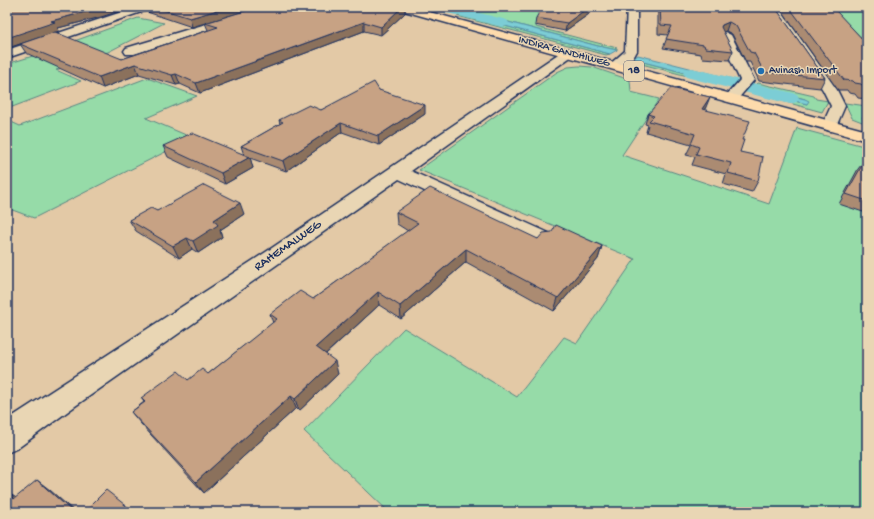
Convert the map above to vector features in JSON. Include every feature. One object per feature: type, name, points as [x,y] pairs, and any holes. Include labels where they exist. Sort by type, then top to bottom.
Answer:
[{"type":"main road","name":"INDIRA GANDHIWEG","points":[[400,7],[615,65],[739,89],[830,126],[867,136]]},
{"type":"street","points":[[7,54],[147,7]]},
{"type":"street","points":[[130,51],[259,11],[263,9],[262,7]]},
{"type":"street","points":[[615,65],[631,51],[632,7]]},
{"type":"street","points":[[773,7],[830,90],[838,106],[830,126]]},
{"type":"street","points":[[725,35],[739,89]]},
{"type":"street","name":"RAHEMALWEG","points":[[7,438],[568,52]]},
{"type":"street","points":[[397,171],[542,238]]},
{"type":"green space","points":[[477,7],[543,7],[536,27],[617,48],[617,50],[467,11]]},
{"type":"green space","points":[[822,7],[867,7],[867,54]]},
{"type":"green space","points":[[460,14],[610,54],[606,55],[457,16]]},
{"type":"green space","points":[[138,18],[164,23],[108,52],[56,70],[81,81],[7,109],[7,64]]},
{"type":"green space","points":[[632,59],[728,84],[727,86],[722,85],[630,61]]},
{"type":"green space","points":[[568,67],[592,67],[630,80],[631,92],[659,99],[622,155],[769,204],[797,128],[867,147],[867,512],[389,512],[304,431],[404,328],[517,397],[564,337],[577,343],[635,259],[419,170],[557,72]]},
{"type":"green space","points":[[147,78],[197,96],[146,118],[193,138],[34,218],[7,208],[7,120],[20,126]]},
{"type":"green space","points":[[758,83],[814,96],[816,99],[828,101],[822,112],[749,92],[750,90],[807,104],[805,99],[754,86]]},
{"type":"green space","points":[[845,103],[867,106],[867,115],[864,115],[862,118],[867,120],[867,124],[852,118]]},
{"type":"water","points":[[467,11],[617,50],[610,54],[460,14]]},
{"type":"water","points":[[638,55],[733,79],[728,84],[632,59]]},
{"type":"water","points":[[754,86],[809,101],[807,104],[750,90]]},
{"type":"building","points":[[7,7],[104,7],[51,21],[55,22],[7,38]]},
{"type":"building","points":[[155,7],[228,7],[190,18]]},
{"type":"building","points":[[258,7],[402,7],[381,27],[364,22],[196,83],[176,74],[172,75],[135,64],[99,77],[20,44],[55,32],[122,59],[218,27],[205,23]]},
{"type":"building","points":[[542,7],[589,7],[567,23],[536,18]]},
{"type":"building","points":[[660,7],[775,7],[825,78],[764,72],[754,53],[750,52],[736,26],[729,22],[721,27],[733,51],[705,48],[704,45],[666,39],[672,26],[661,25]]},
{"type":"building","points":[[789,7],[831,7],[837,12],[867,44],[867,88],[853,81],[844,80]]},
{"type":"building","points":[[374,82],[379,90],[425,105],[378,136],[341,123],[283,161],[241,146],[283,122],[279,120],[309,105],[321,110]]},
{"type":"building","points":[[671,88],[710,97],[702,109],[750,121],[742,140],[744,140],[740,152],[763,157],[758,181],[728,173],[731,163],[696,154],[699,147],[691,144],[695,134],[649,121],[654,116],[648,114]]},
{"type":"building","points":[[192,133],[250,157],[221,173],[163,146]]},
{"type":"building","points":[[865,160],[867,161],[867,201],[846,194]]},
{"type":"building","points":[[204,185],[240,203],[214,220],[218,225],[193,241],[187,238],[173,246],[129,220],[151,208],[157,211]]},
{"type":"building","points":[[430,188],[538,239],[543,233],[552,232],[556,225],[602,246],[558,298],[466,249],[400,306],[378,292],[316,347],[335,361],[295,399],[291,396],[196,482],[131,412],[145,402],[141,398],[178,371],[188,380],[202,369],[208,374],[277,319],[270,314],[300,291],[313,299],[418,223],[396,212]]},
{"type":"building","points":[[37,480],[73,512],[7,512],[7,493],[14,499]]},
{"type":"building","points":[[106,490],[134,512],[84,512]]},
{"type":"waterway","points":[[441,7],[502,23]]},
{"type":"waterway","points":[[692,73],[790,98]]},
{"type":"place","name":"Avinash Import","points":[[761,71]]}]
